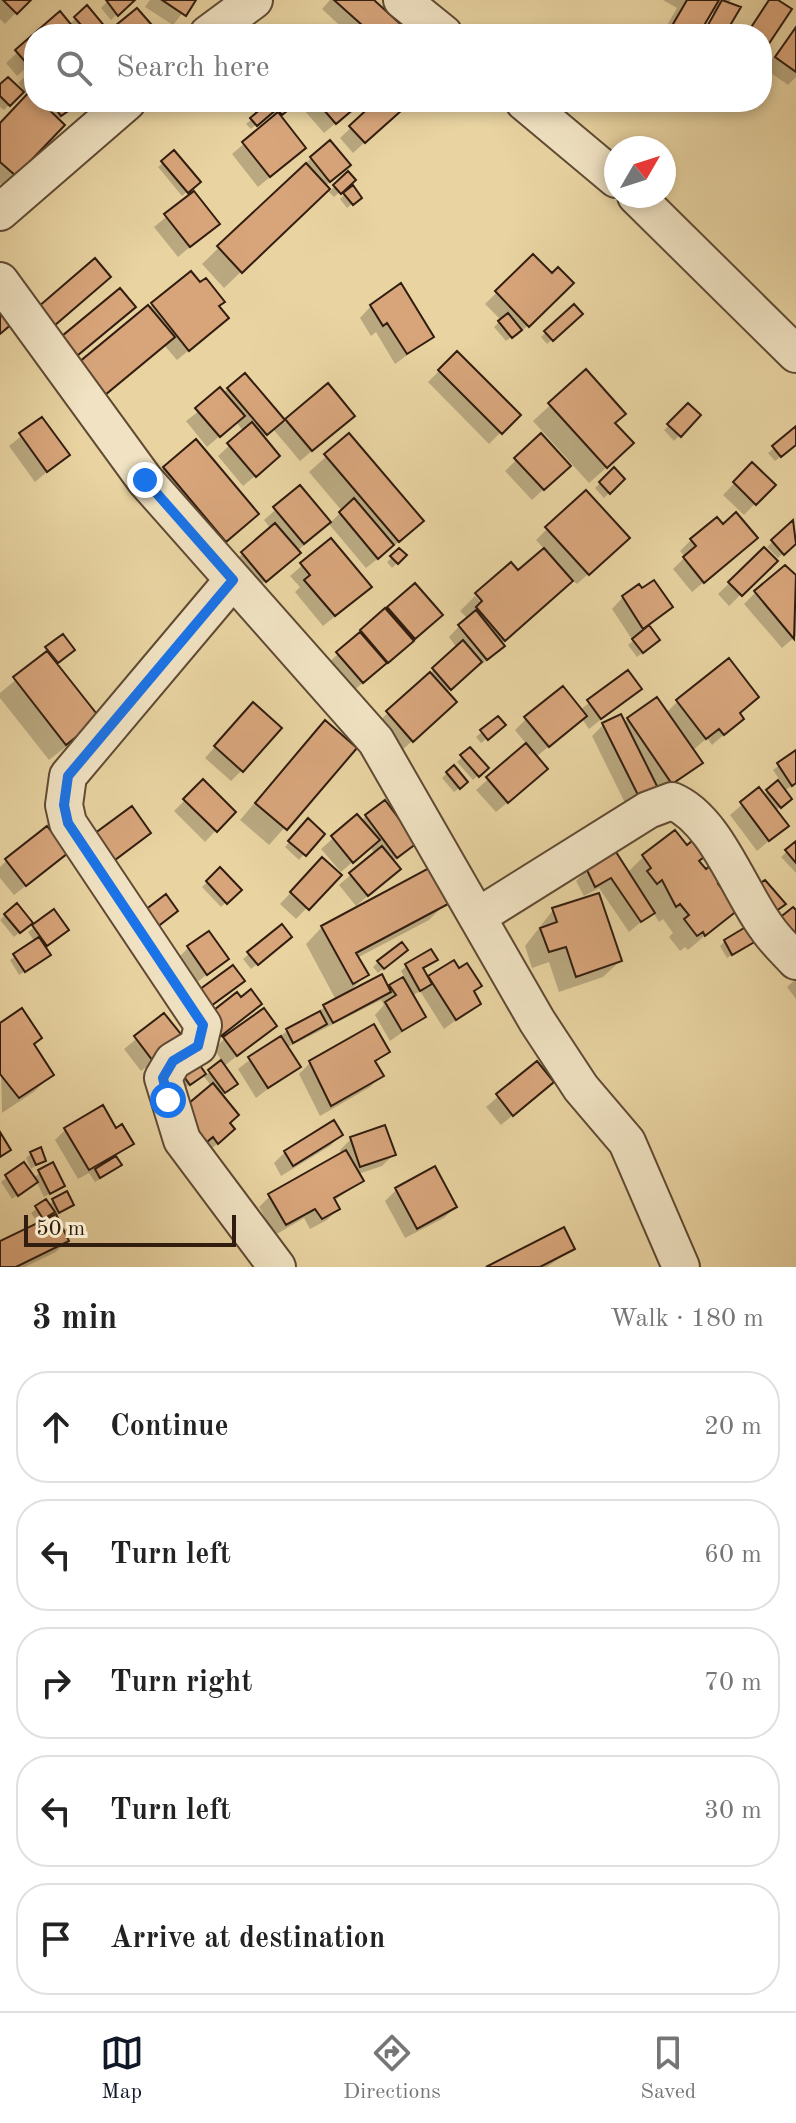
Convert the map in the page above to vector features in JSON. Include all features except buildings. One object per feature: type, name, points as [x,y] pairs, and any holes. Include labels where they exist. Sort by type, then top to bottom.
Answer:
[{"type":"street","points":[[222,24],[254,0]]},
{"type":"street","points":[[402,0],[432,24]]},
{"type":"street","points":[[0,212],[17,178],[113,112]]},
{"type":"street","points":[[536,112],[604,169]]},
{"type":"street","points":[[648,208],[796,354]]},
{"type":"street","points":[[0,281],[145,480],[376,741],[477,917],[581,1088],[627,1142],[681,1267]]},
{"type":"street","points":[[233,580],[68,776],[64,805],[68,823],[203,1025],[198,1046],[173,1061],[163,1078],[168,1100],[182,1140],[277,1267]]},
{"type":"street","points":[[477,917],[648,810],[672,801],[684,806],[704,826],[767,928],[796,961]]},
{"type":"route","points":[[145,480],[233,580],[68,776],[64,805],[68,823],[203,1025],[198,1046],[173,1061],[163,1078],[168,1100]]}]
